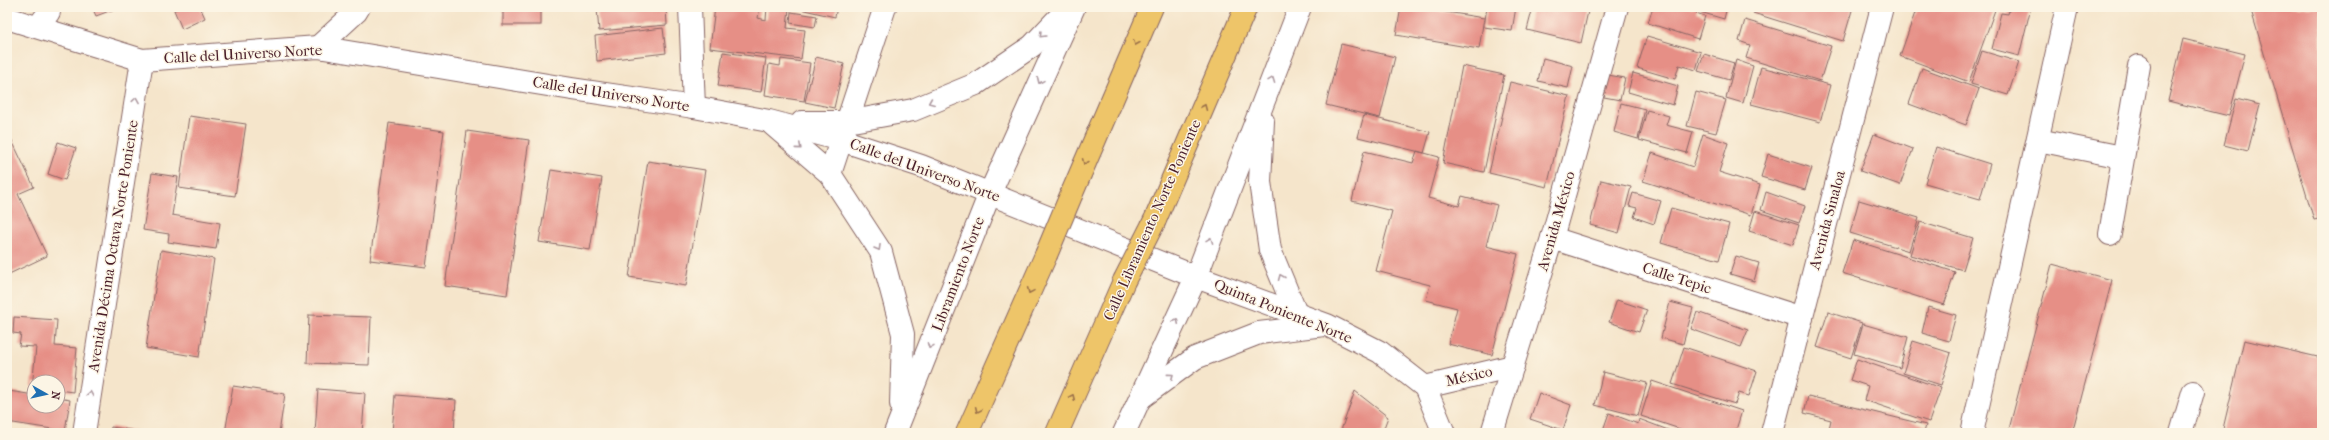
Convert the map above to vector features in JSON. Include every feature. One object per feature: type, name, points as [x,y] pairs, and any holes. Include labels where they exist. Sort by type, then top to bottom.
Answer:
[{"type":"highway","points":[[967,433],[1046,255],[1152,7]]},
{"type":"highway","name":"Calle Libramiento Norte Poniente","points":[[1057,433],[1124,281],[1155,220],[1246,7]]},
{"type":"street","points":[[38,27],[49,12],[49,7]]},
{"type":"street","points":[[318,47],[356,12],[359,7]]},
{"type":"street","points":[[690,7],[694,106]]},
{"type":"street","points":[[830,174],[885,7]]},
{"type":"street","points":[[844,131],[913,110],[976,84],[1032,46],[1069,7]]},
{"type":"street","name":"Libramiento Norte","points":[[898,426],[990,193],[1074,7]]},
{"type":"street","points":[[1124,433],[1196,277],[1300,7]]},
{"type":"street","name":"Avenida México","points":[[1492,433],[1552,238],[1617,7]]},
{"type":"street","name":"Avenida Sinaloa","points":[[1772,433],[1882,7]]},
{"type":"street","points":[[1972,433],[2067,7]]},
{"type":"street","name":"Calle del Universo Norte","points":[[7,18],[142,60],[318,47],[564,88],[694,106],[769,121],[844,131],[921,166],[1196,277]]},
{"type":"street","name":"Avenida Décima Octava Norte Poniente","points":[[84,433],[142,60]]},
{"type":"street","points":[[2110,234],[2122,157],[2139,66]]},
{"type":"street","points":[[1264,100],[1260,182],[1270,250],[1296,314]]},
{"type":"street","points":[[769,121],[830,174],[881,252],[903,334],[898,426]]},
{"type":"street","points":[[2038,140],[2122,157]]},
{"type":"street","name":"Calle Tepic","points":[[1552,238],[1802,318]]},
{"type":"street","name":"Quinta Poniente Norte","points":[[1196,277],[1328,325],[1380,352],[1425,386]]},
{"type":"street","points":[[1140,399],[1195,358],[1259,333],[1328,325]]},
{"type":"street","name":"México","points":[[1425,386],[1512,366]]},
{"type":"street","points":[[1425,386],[1444,433]]},
{"type":"street","points":[[2181,433],[2193,392]]},
{"type":"building","points":[[92,7],[120,7],[96,16]]},
{"type":"building","points":[[181,7],[200,7],[205,18],[182,29],[174,10]]},
{"type":"building","points":[[503,7],[541,7],[541,25],[503,25]]},
{"type":"building","points":[[586,7],[666,7],[667,25],[599,31],[597,9],[586,10]]},
{"type":"building","points":[[715,7],[760,7],[758,18],[766,20],[767,7],[789,8],[787,28],[805,30],[801,59],[710,48]]},
{"type":"building","points":[[791,7],[837,7],[835,17]]},
{"type":"building","points":[[1401,7],[1415,7],[1484,18],[1479,49],[1396,35]]},
{"type":"building","points":[[1487,7],[1516,7],[1512,31],[1484,27]]},
{"type":"building","points":[[1533,7],[1589,7],[1581,43],[1527,30]]},
{"type":"building","points":[[1653,7],[1698,7],[1696,13],[1705,16],[1698,39],[1648,23]]},
{"type":"building","points":[[1701,7],[1727,7],[1724,19],[1700,12]]},
{"type":"building","points":[[1755,7],[1853,7],[1843,41],[1753,13]]},
{"type":"building","points":[[1917,7],[1986,7],[1995,10],[1969,82],[1900,56]]},
{"type":"building","points":[[2010,7],[2031,7],[2019,56],[1992,49],[2001,13],[2008,14]]},
{"type":"building","points":[[2250,7],[2321,7],[2322,218],[2314,220]]},
{"type":"building","points":[[791,12],[817,16],[815,27],[790,23]]},
{"type":"building","points":[[1745,20],[1831,46],[1820,81],[1746,58],[1750,45],[1739,41]]},
{"type":"building","points":[[663,28],[666,53],[597,61],[595,36]]},
{"type":"building","points":[[1647,36],[1701,52],[1696,70],[1679,65],[1675,79],[1637,68]]},
{"type":"building","points":[[2183,39],[2245,54],[2229,116],[2168,101]]},
{"type":"building","points":[[1341,44],[1395,57],[1380,118],[1326,105]]},
{"type":"building","points":[[1982,51],[2019,62],[2008,95],[1971,84]]},
{"type":"building","points":[[723,52],[766,58],[761,92],[718,86]]},
{"type":"building","points":[[1704,54],[1734,63],[1729,80],[1698,71]]},
{"type":"building","points":[[816,57],[844,64],[834,108],[805,102]]},
{"type":"building","points":[[1543,58],[1573,66],[1568,88],[1538,81]]},
{"type":"building","points":[[781,59],[810,63],[804,101],[765,95],[769,64],[780,66]]},
{"type":"building","points":[[1736,60],[1753,66],[1743,103],[1726,98]]},
{"type":"building","points":[[1462,66],[1504,75],[1484,172],[1443,163]]},
{"type":"building","points":[[1761,67],[1830,85],[1820,122],[1751,104]]},
{"type":"building","points":[[1922,68],[1979,89],[1966,125],[1909,104]]},
{"type":"building","points":[[1633,73],[1678,86],[1673,105],[1628,92]]},
{"type":"building","points":[[1608,75],[1625,78],[1620,100],[1604,97]]},
{"type":"building","points":[[1510,82],[1569,96],[1547,187],[1489,173]]},
{"type":"building","points":[[1696,92],[1726,100],[1716,133],[1687,126]]},
{"type":"building","points":[[2236,99],[2260,105],[2248,151],[2224,145]]},
{"type":"building","points":[[1621,103],[1645,109],[1638,139],[1614,132]]},
{"type":"building","points":[[1647,110],[1669,116],[1666,125],[1693,132],[1687,153],[1639,140]]},
{"type":"building","points":[[1364,115],[1430,132],[1424,153],[1358,137]]},
{"type":"building","points":[[189,116],[246,124],[235,196],[179,188]]},
{"type":"building","points":[[389,123],[444,131],[426,267],[370,260]]},
{"type":"building","points":[[7,130],[34,187],[18,194],[47,256],[7,275]]},
{"type":"building","points":[[467,131],[529,140],[507,295],[445,286]]},
{"type":"building","points":[[1703,134],[1728,143],[1719,172],[1760,185],[1751,215],[1643,181],[1652,153],[1693,167]]},
{"type":"building","points":[[1874,134],[1913,149],[1900,185],[1860,171]]},
{"type":"building","points":[[58,142],[76,148],[65,180],[48,174]]},
{"type":"building","points":[[1936,147],[1990,164],[1980,199],[1925,183]]},
{"type":"building","points":[[1364,151],[1413,163],[1417,151],[1439,157],[1428,198],[1459,206],[1462,196],[1497,205],[1486,246],[1518,254],[1492,355],[1448,344],[1457,308],[1426,300],[1430,285],[1376,271],[1392,211],[1352,201]]},
{"type":"building","points":[[1768,154],[1812,168],[1805,190],[1761,177]]},
{"type":"building","points":[[648,161],[705,170],[686,286],[629,277]]},
{"type":"building","points":[[551,170],[602,178],[590,250],[539,242]]},
{"type":"building","points":[[152,173],[178,177],[172,215],[220,223],[216,249],[168,242],[169,234],[143,230]]},
{"type":"building","points":[[1601,180],[1631,187],[1619,233],[1590,225]]},
{"type":"building","points":[[1766,192],[1805,206],[1799,223],[1761,210]]},
{"type":"building","points":[[1633,193],[1661,201],[1654,224],[1634,217],[1637,208],[1629,206]]},
{"type":"building","points":[[1859,200],[1919,218],[1909,251],[1850,233]]},
{"type":"building","points":[[1671,208],[1729,224],[1719,260],[1661,243]]},
{"type":"building","points":[[1755,211],[1799,225],[1793,245],[1749,231]]},
{"type":"building","points":[[1920,222],[1973,238],[1963,270],[1910,255]]},
{"type":"building","points":[[1853,240],[1955,272],[1944,305],[1842,273]]},
{"type":"building","points":[[161,250],[214,259],[199,357],[146,348]]},
{"type":"building","points":[[1736,256],[1759,263],[1754,281],[1730,274]]},
{"type":"building","points":[[2052,264],[2112,280],[2072,433],[2008,433]]},
{"type":"building","points":[[1617,300],[1647,310],[1639,332],[1609,322]]},
{"type":"building","points":[[1670,302],[1693,308],[1683,344],[1661,338]]},
{"type":"building","points":[[1928,307],[1956,315],[1949,341],[1922,333]]},
{"type":"building","points":[[1697,312],[1748,330],[1741,347],[1691,329]]},
{"type":"building","points":[[1828,312],[1862,323],[1851,358],[1817,347]]},
{"type":"building","points":[[309,315],[371,317],[369,365],[307,363]]},
{"type":"building","points":[[14,317],[57,320],[55,346],[77,348],[73,392],[66,391],[66,374],[33,374],[36,347],[19,346],[21,334],[13,333]]},
{"type":"building","points":[[1863,324],[1908,337],[1900,368],[1854,354]]},
{"type":"building","points":[[2244,340],[2322,358],[2322,433],[2222,433]]},
{"type":"building","points":[[1913,341],[1951,353],[1941,385],[1903,373]]},
{"type":"building","points":[[1684,347],[1757,371],[1749,396],[1739,393],[1735,404],[1672,384]]},
{"type":"building","points":[[1857,359],[1941,388],[1929,422],[1864,400],[1868,386],[1850,380]]},
{"type":"building","points":[[1603,372],[1647,383],[1638,416],[1595,405]]},
{"type":"building","points":[[1652,381],[1742,411],[1735,433],[1692,433],[1641,416]]},
{"type":"building","points":[[233,386],[285,394],[279,433],[225,433]]},
{"type":"building","points":[[318,389],[365,393],[362,433],[315,433]]},
{"type":"building","points":[[9,391],[26,394],[26,414],[66,414],[66,399],[70,400],[65,431],[7,422]]},
{"type":"building","points":[[1355,391],[1388,417],[1382,433],[1340,433]]},
{"type":"building","points":[[1539,393],[1571,405],[1563,430],[1530,419]]},
{"type":"building","points":[[395,395],[456,400],[454,433],[392,433]]},
{"type":"building","points":[[1808,396],[1926,425],[1924,433],[1828,433],[1831,420],[1804,413]]},
{"type":"building","points":[[1609,413],[1638,424],[1639,419],[1676,433],[1602,433]]},
{"type":"building","points":[[111,427],[143,432],[143,433],[110,433]]}]
